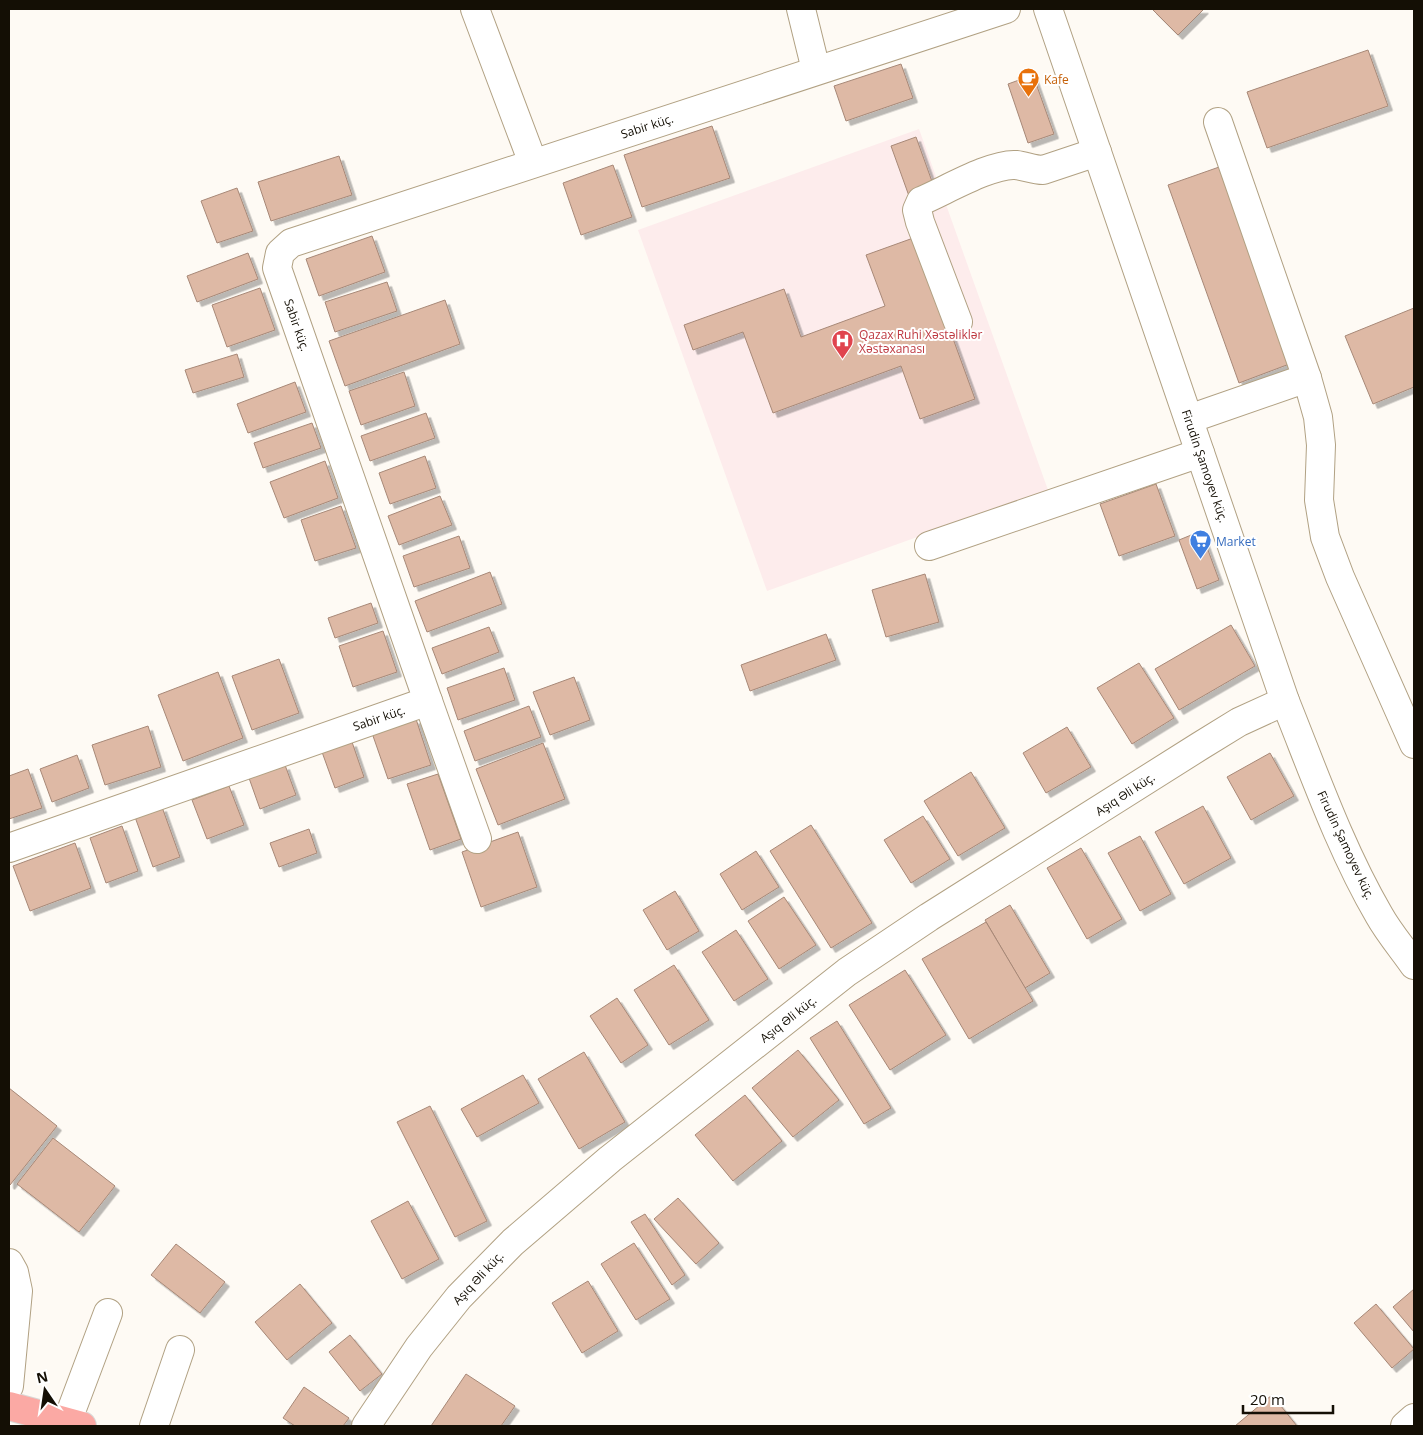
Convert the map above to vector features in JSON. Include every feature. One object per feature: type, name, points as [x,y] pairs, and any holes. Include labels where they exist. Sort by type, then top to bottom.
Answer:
[{"type":"main road","points":[[9,1406],[74,1424]]},
{"type":"street","points":[[475,9],[533,163]]},
{"type":"street","points":[[801,9],[816,70]]},
{"type":"street","name":"Sabir küç.","points":[[9,848],[428,701],[278,268],[280,253],[291,242],[1006,9]]},
{"type":"street","name":"Firudin Şamoyev küç.","points":[[1048,9],[1285,701],[1352,864],[1380,916],[1414,965]]},
{"type":"street","points":[[1218,122],[1307,378],[1318,417],[1320,445],[1319,500],[1325,537],[1340,577],[1414,744]]},
{"type":"street","points":[[958,322],[920,222],[917,210],[921,201],[989,171],[1006,166],[1017,165],[1034,170],[1043,170],[1097,152]]},
{"type":"street","points":[[1189,419],[1307,378]]},
{"type":"street","points":[[928,546],[1200,453]]},
{"type":"street","points":[[428,701],[477,840]]},
{"type":"street","name":"Aşıq Əli küç.","points":[[366,1426],[419,1347],[459,1297],[513,1242],[610,1159],[847,972],[929,917],[1200,746],[1239,722],[1285,701]]},
{"type":"street","points":[[9,1263],[14,1272],[18,1291],[9,1386]]},
{"type":"street","points":[[74,1424],[108,1313]]},
{"type":"street","points":[[154,1426],[180,1350]]},
{"type":"street","points":[[1405,1426],[1414,1418]]},
{"type":"shaded area","name":"Qazax Ruhi Xəstəliklər Xəstəxanası","points":[[919,129],[1048,490],[767,591],[638,230]]},
{"type":"building","points":[[1152,9],[1204,9],[1178,35]]},
{"type":"building","points":[[1368,50],[1388,106],[1267,148],[1247,92]]},
{"type":"building","points":[[901,64],[913,98],[846,121],[834,86]]},
{"type":"building","points":[[1033,75],[1054,134],[1028,143],[1008,84]]},
{"type":"building","points":[[712,126],[730,178],[642,207],[624,155]]},
{"type":"building","points":[[916,137],[934,187],[909,196],[891,146]]},
{"type":"building","points":[[339,156],[352,195],[271,221],[258,182]]},
{"type":"building","points":[[613,165],[632,217],[581,235],[563,183]]},
{"type":"building","points":[[1222,166],[1292,363],[1239,383],[1168,185]]},
{"type":"building","points":[[237,188],[253,231],[217,243],[201,201]]},
{"type":"building","points":[[372,236],[385,272],[319,296],[306,259]]},
{"type":"building","points":[[916,237],[975,399],[920,419],[901,366],[773,413],[743,332],[693,350],[684,325],[784,289],[801,337],[885,306],[866,255]]},
{"type":"building","points":[[248,253],[258,279],[197,302],[187,276]]},
{"type":"building","points":[[387,282],[397,311],[335,332],[325,302]]},
{"type":"building","points":[[260,288],[275,330],[227,347],[212,305]]},
{"type":"building","points":[[445,300],[460,344],[345,386],[329,341]]},
{"type":"building","points":[[1414,308],[1414,387],[1373,404],[1345,336]]},
{"type":"building","points":[[237,354],[244,377],[193,393],[185,370]]},
{"type":"building","points":[[404,372],[415,406],[361,425],[349,391]]},
{"type":"building","points":[[295,382],[306,412],[248,433],[237,404]]},
{"type":"building","points":[[426,413],[435,438],[370,461],[361,436]]},
{"type":"building","points":[[312,423],[321,448],[263,468],[254,443]]},
{"type":"building","points":[[425,456],[436,488],[390,504],[379,473]]},
{"type":"building","points":[[325,461],[338,498],[284,518],[270,482]]},
{"type":"building","points":[[1156,484],[1175,536],[1119,556],[1100,504]]},
{"type":"building","points":[[440,496],[452,525],[399,545],[388,516]]},
{"type":"building","points":[[341,506],[356,548],[315,561],[301,520]]},
{"type":"building","points":[[1201,531],[1219,580],[1197,589],[1179,540]]},
{"type":"building","points":[[459,536],[470,568],[414,587],[403,556]]},
{"type":"building","points":[[490,572],[502,604],[427,632],[415,601]]},
{"type":"building","points":[[925,574],[939,622],[886,637],[872,590]]},
{"type":"building","points":[[371,603],[378,623],[335,638],[328,618]]},
{"type":"building","points":[[1231,625],[1255,666],[1179,710],[1155,669]]},
{"type":"building","points":[[489,627],[499,652],[442,674],[432,648]]},
{"type":"building","points":[[383,631],[397,672],[353,687],[339,646]]},
{"type":"building","points":[[826,634],[836,660],[750,691],[741,665]]},
{"type":"building","points":[[279,659],[299,713],[252,730],[232,676]]},
{"type":"building","points":[[1139,663],[1174,718],[1132,744],[1097,688]]},
{"type":"building","points":[[504,668],[515,700],[458,720],[447,688]]},
{"type":"building","points":[[218,672],[243,738],[183,761],[158,695]]},
{"type":"building","points":[[574,677],[590,720],[550,735],[533,692]]},
{"type":"building","points":[[529,706],[541,737],[475,761],[464,731]]},
{"type":"building","points":[[416,719],[431,765],[388,779],[372,733]]},
{"type":"building","points":[[148,726],[161,767],[105,785],[92,745]]},
{"type":"building","points":[[1067,727],[1091,767],[1046,793],[1023,753]]},
{"type":"building","points":[[352,742],[364,777],[335,788],[322,752]]},
{"type":"building","points":[[543,743],[565,799],[498,825],[476,769]]},
{"type":"building","points":[[1270,753],[1294,796],[1251,820],[1227,777]]},
{"type":"building","points":[[77,755],[89,788],[52,802],[40,769]]},
{"type":"building","points":[[285,765],[296,795],[260,809],[249,778]]},
{"type":"building","points":[[28,769],[42,808],[9,819],[9,776]]},
{"type":"building","points":[[971,772],[1005,828],[958,856],[924,801]]},
{"type":"building","points":[[438,774],[461,839],[430,850],[407,784]]},
{"type":"building","points":[[229,786],[244,825],[207,839],[192,800]]},
{"type":"building","points":[[1203,806],[1231,858],[1184,884],[1155,832]]},
{"type":"building","points":[[162,807],[180,857],[153,867],[135,817]]},
{"type":"building","points":[[923,816],[950,859],[911,883],[884,840]]},
{"type":"building","points":[[811,825],[872,923],[831,948],[770,851]]},
{"type":"building","points":[[122,826],[138,871],[106,883],[90,838]]},
{"type":"building","points":[[309,829],[317,853],[279,867],[270,843]]},
{"type":"building","points":[[518,832],[537,887],[481,907],[462,852]]},
{"type":"building","points":[[1140,836],[1171,894],[1140,911],[1108,853]]},
{"type":"building","points":[[75,843],[91,888],[30,911],[13,866]]},
{"type":"building","points":[[1081,848],[1122,919],[1087,939],[1047,868]]},
{"type":"building","points":[[756,851],[779,887],[742,910],[720,874]]},
{"type":"building","points":[[675,891],[699,931],[667,950],[643,910]]},
{"type":"building","points":[[784,897],[816,945],[779,969],[748,921]]},
{"type":"building","points":[[1010,905],[1050,973],[1025,988],[985,920]]},
{"type":"building","points":[[986,922],[1033,1001],[969,1039],[922,959]]},
{"type":"building","points":[[736,930],[768,979],[734,1001],[702,952]]},
{"type":"building","points":[[674,965],[709,1020],[669,1045],[634,990]]},
{"type":"building","points":[[905,970],[946,1035],[890,1070],[849,1005]]},
{"type":"building","points":[[617,998],[648,1045],[621,1063],[590,1016]]},
{"type":"building","points":[[837,1021],[891,1108],[864,1124],[810,1038]]},
{"type":"building","points":[[798,1050],[839,1100],[793,1137],[752,1088]]},
{"type":"building","points":[[584,1052],[625,1122],[579,1149],[538,1079]]},
{"type":"building","points":[[523,1075],[539,1103],[477,1137],[461,1109]]},
{"type":"building","points":[[9,1088],[57,1126],[10,1185],[9,1184]]},
{"type":"building","points":[[745,1095],[782,1141],[733,1181],[695,1135]]},
{"type":"building","points":[[430,1106],[487,1221],[455,1237],[397,1122]]},
{"type":"building","points":[[53,1138],[115,1186],[79,1232],[17,1184]]},
{"type":"building","points":[[678,1198],[719,1243],[696,1264],[654,1219]]},
{"type":"building","points":[[408,1201],[439,1259],[402,1279],[371,1221]]},
{"type":"building","points":[[645,1214],[685,1275],[672,1285],[631,1222]]},
{"type":"building","points":[[634,1243],[670,1299],[636,1320],[601,1264]]},
{"type":"building","points":[[176,1244],[225,1282],[200,1313],[151,1275]]},
{"type":"building","points":[[588,1281],[618,1331],[582,1353],[552,1303]]},
{"type":"building","points":[[300,1284],[332,1323],[287,1360],[255,1322]]},
{"type":"building","points":[[1414,1289],[1414,1332],[1393,1307]]},
{"type":"building","points":[[1376,1304],[1414,1349],[1392,1368],[1354,1323]]},
{"type":"building","points":[[350,1335],[382,1374],[360,1391],[329,1352]]},
{"type":"building","points":[[466,1374],[515,1406],[501,1426],[431,1426]]},
{"type":"building","points":[[304,1387],[349,1418],[343,1426],[295,1426],[283,1418]]},
{"type":"building","points":[[1272,1395],[1297,1426],[1235,1426]]},
{"type":"place","name":"Kafe","points":[[1028,98]]},
{"type":"place","name":"Qazax Ruhi Xəstəliklər Xəstəxanası","points":[[843,360]]},
{"type":"place","name":"Market","points":[[1200,560]]}]
